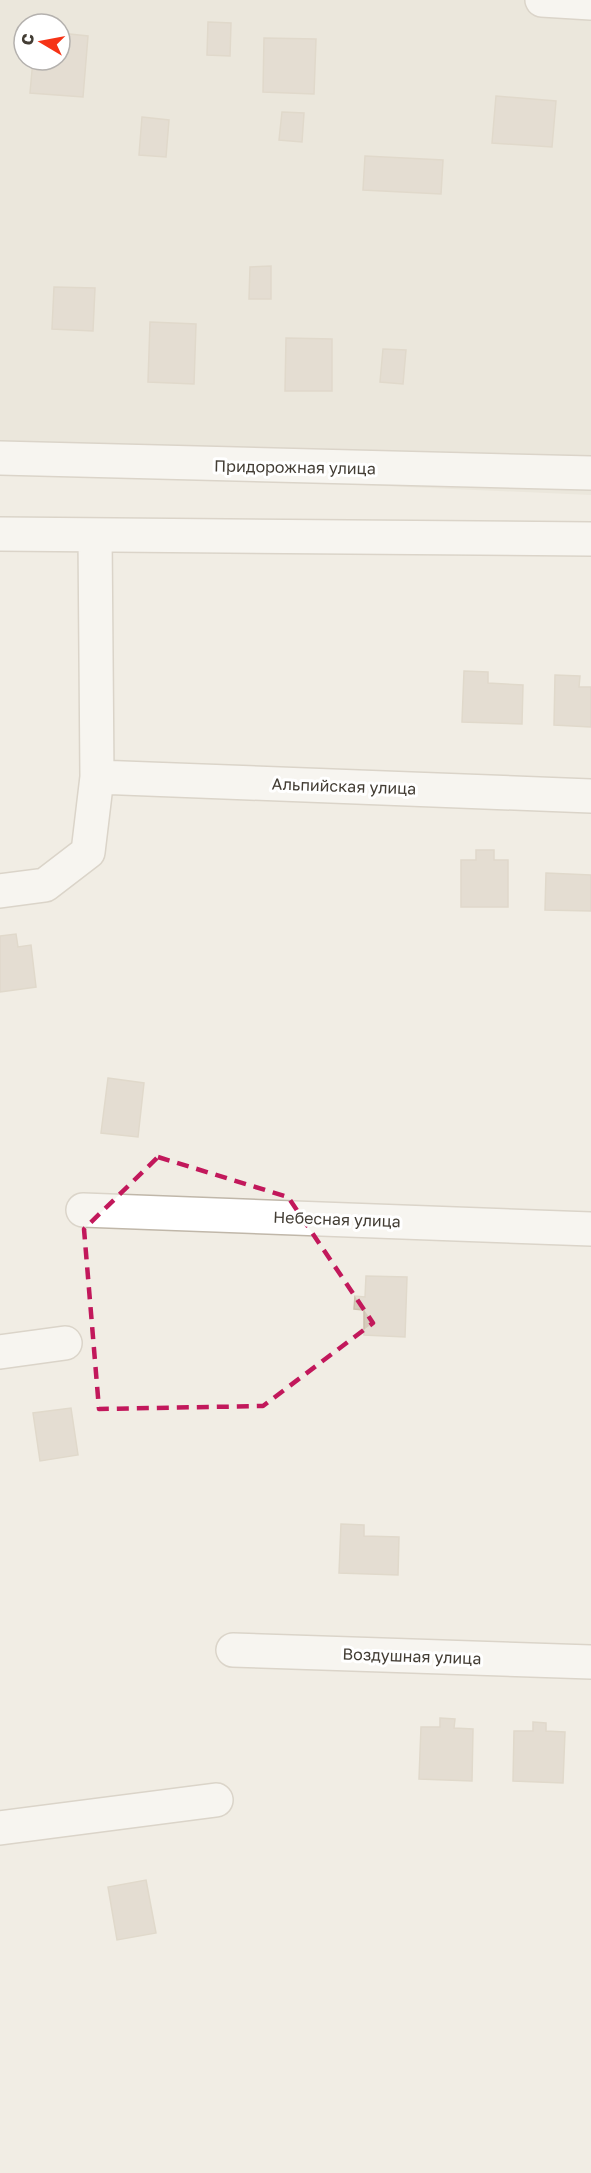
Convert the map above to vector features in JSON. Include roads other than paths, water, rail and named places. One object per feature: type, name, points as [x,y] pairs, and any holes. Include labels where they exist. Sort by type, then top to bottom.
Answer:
[{"type":"street","points":[[542,0],[591,3]]},
{"type":"street","name":"Придорожная улица","points":[[0,458],[591,472]]},
{"type":"street","points":[[0,534],[591,538]]},
{"type":"street","points":[[0,891],[45,885],[88,852],[97,777],[94,535]]},
{"type":"street","name":"Альпийская улица","points":[[97,777],[591,796]]},
{"type":"street","name":"Небесная улица","points":[[83,1210],[591,1229]]},
{"type":"street","points":[[0,1352],[65,1343]]},
{"type":"street","name":"Воздушная улица","points":[[233,1650],[591,1662]]},
{"type":"street","points":[[0,1828],[216,1800]]}]
